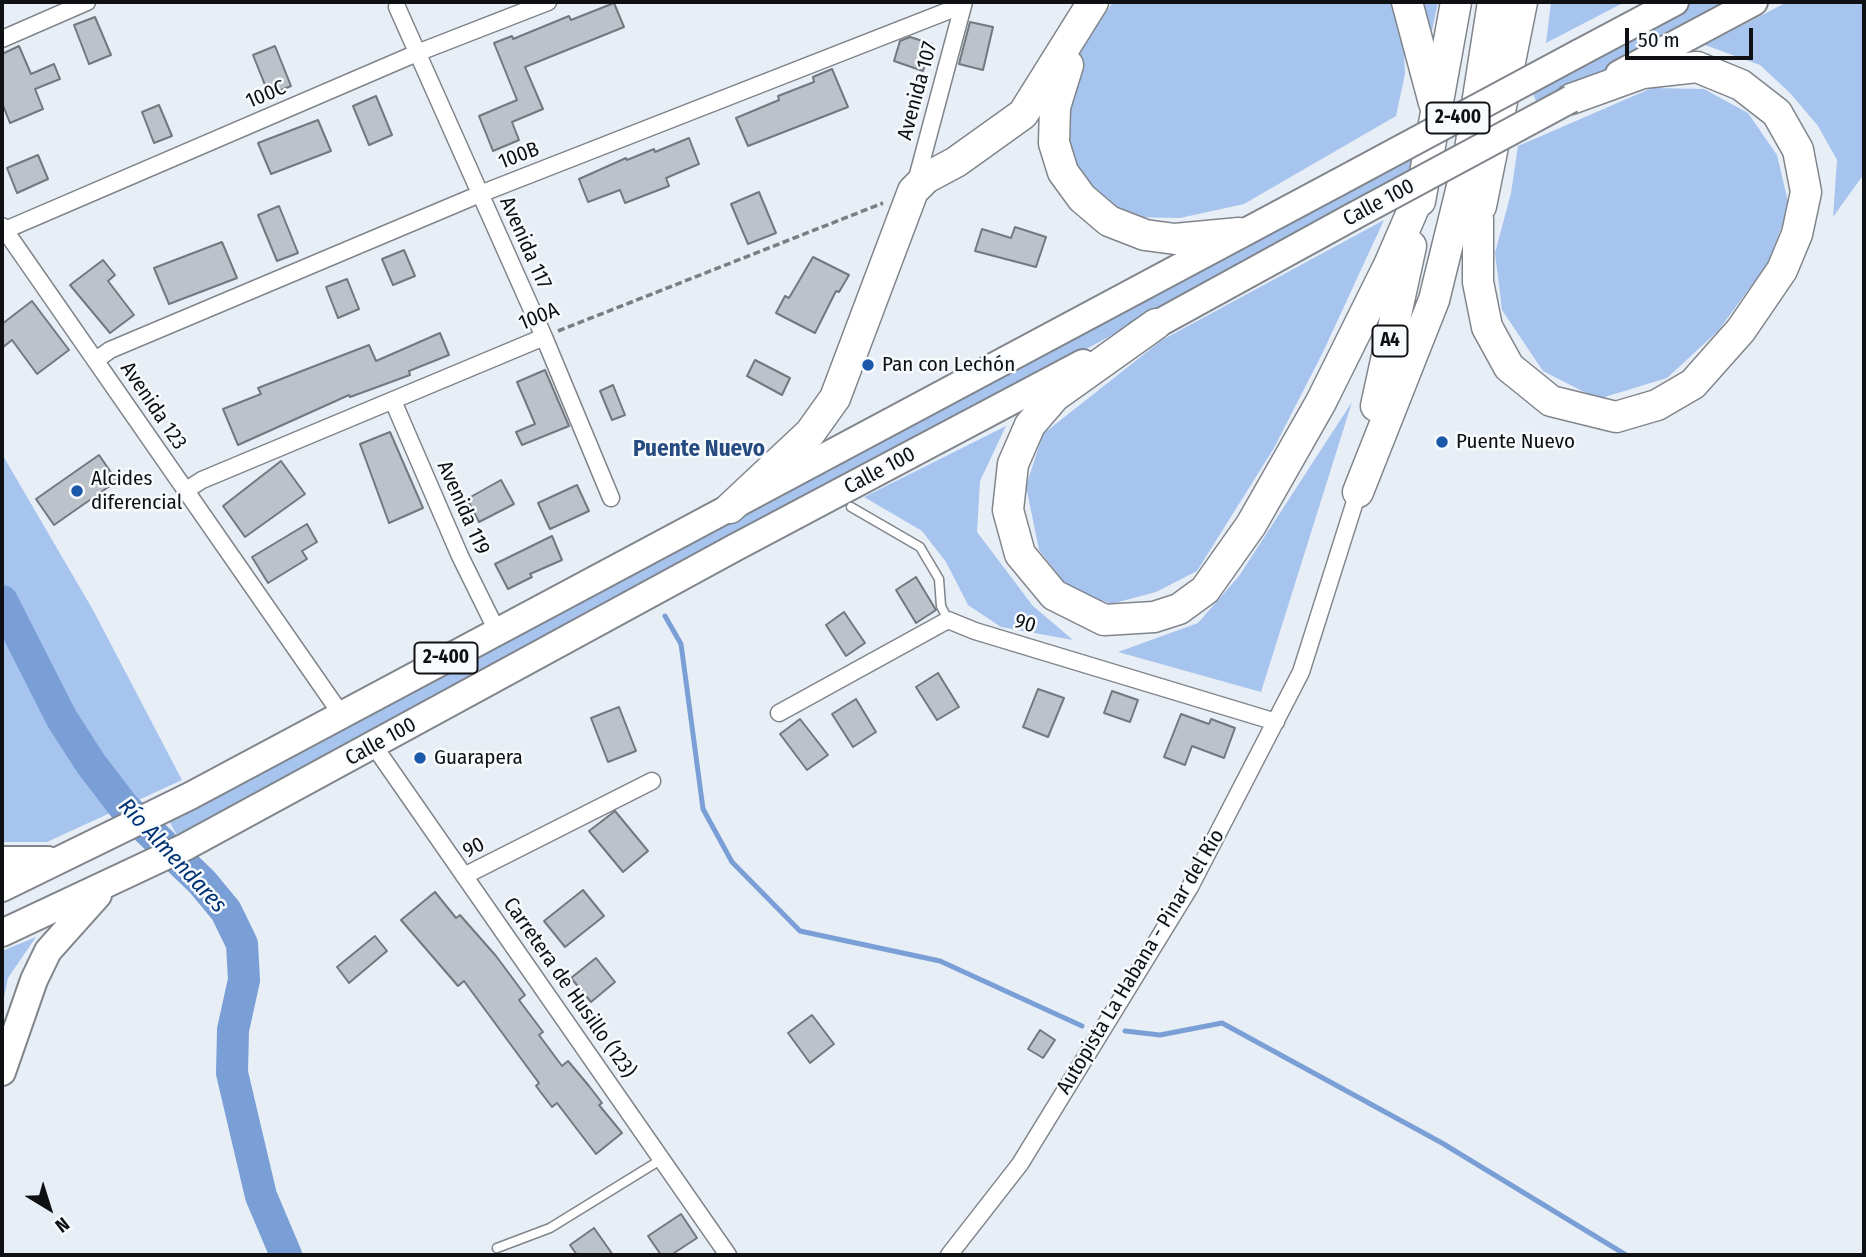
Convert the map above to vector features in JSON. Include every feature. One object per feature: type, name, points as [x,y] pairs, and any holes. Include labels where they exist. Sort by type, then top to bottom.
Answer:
[{"type":"highway","points":[[730,508],[810,433],[835,398],[913,191],[926,178],[956,162],[1023,114],[1093,2]]},
{"type":"highway","points":[[1104,2],[1074,46],[1055,107],[1054,143],[1063,172],[1082,198],[1109,221],[1145,235],[1175,239],[1239,233]]},
{"type":"highway","points":[[1407,2],[1437,115]]},
{"type":"highway","name":"Autopista La Habana - Pinar del Río","points":[[1358,492],[1437,115],[1456,2]]},
{"type":"highway","name":"Autopista La Habana - Pinar del Río","points":[[1358,492],[1434,300],[1468,162],[1493,2]]},
{"type":"highway","name":"A4","points":[[1434,300],[1478,219],[1492,166],[1522,2]]},
{"type":"highway","name":"Calle 100","points":[[2,888],[164,810],[1675,2]]},
{"type":"highway","name":"Calle 100","points":[[2,933],[185,847],[736,547],[1754,2]]},
{"type":"highway","points":[[1468,162],[1478,219],[1478,282],[1487,327],[1509,367],[1550,401],[1616,417],[1657,405],[1693,383],[1741,330],[1782,270],[1797,234],[1806,191],[1798,150],[1777,113],[1741,85],[1697,67],[1643,73],[1571,99]]},
{"type":"highway","points":[[1156,324],[1055,396],[1030,425],[1013,464],[1008,510],[1020,554],[1054,595],[1104,620],[1154,617],[1179,609],[1205,590],[1251,524],[1321,402],[1422,189]]},
{"type":"highway","points":[[2,860],[15,863],[60,859]]},
{"type":"highway","points":[[2,1072],[34,980],[48,951],[89,902],[118,880]]},
{"type":"street","points":[[2,39],[87,2]]},
{"type":"street","name":"100C","points":[[2,228],[416,53],[548,2]]},
{"type":"street","name":"Avenida 107","points":[[913,191],[963,4]]},
{"type":"street","name":"100B","points":[[96,360],[110,349],[480,194],[963,4]]},
{"type":"street","name":"Avenida 117","points":[[397,7],[544,337],[611,498]]},
{"type":"street","name":"Avenida 123","points":[[2,228],[341,714]]},
{"type":"street","name":"100A","points":[[185,491],[202,480],[544,337]]},
{"type":"street","name":"Avenida 119","points":[[394,401],[460,556],[497,631]]},
{"type":"street","name":"Autopista La Habana - Pinar del Río","points":[[949,1255],[1020,1164],[1190,887],[1301,672],[1358,492]]},
{"type":"street","points":[[779,712],[948,620]]},
{"type":"street","name":"90","points":[[948,620],[975,631],[1276,722]]},
{"type":"street","name":"Carretera de Husillo (123)","points":[[374,746],[728,1255]]},
{"type":"street","name":"90","points":[[464,876],[652,781]]},
{"type":"lane","points":[[851,507],[920,547],[939,579],[941,606],[948,620]]},
{"type":"lane","points":[[496,1248],[550,1228],[662,1159]]},
{"type":"path","name":"100A","points":[[544,337],[913,191]]},
{"type":"shaded area","points":[[1113,2],[1398,2],[1403,27],[1405,74],[1396,116],[1244,204],[1180,218],[1130,217],[1097,197],[1075,170],[1064,139],[1069,89],[1082,47]]},
{"type":"shaded area","points":[[1416,2],[1438,2],[1427,54]]},
{"type":"shaded area","points":[[1551,2],[1625,2],[1546,43]]},
{"type":"shaded area","points":[[1694,2],[1734,2],[1538,105],[1531,90]]},
{"type":"shaded area","points":[[1787,2],[1864,2],[1864,174],[1833,217],[1837,160],[1818,126],[1790,93],[1760,65],[1705,45]]},
{"type":"shaded area","points":[[1652,88],[1704,89],[1748,113],[1777,155],[1789,206],[1769,262],[1718,331],[1667,378],[1598,399],[1543,371],[1502,310],[1495,253],[1511,193],[1518,146]]},
{"type":"shaded area","points":[[1417,152],[1414,172],[179,839],[168,819]]},
{"type":"shaded area","points":[[1384,220],[1323,352],[1274,448],[1197,571],[1156,592],[1111,604],[1068,587],[1039,550],[1026,486],[1043,434],[1162,340]]},
{"type":"shaded area","points":[[1352,402],[1261,692],[1118,652],[1198,623],[1239,576]]},
{"type":"shaded area","points":[[1006,426],[980,481],[977,532],[1033,606],[1073,640],[1001,627],[968,605],[946,562],[922,531],[864,497]]},
{"type":"shaded area","points":[[2,454],[93,610],[182,780],[47,842],[2,842]]},
{"type":"shaded area","points":[[36,937],[8,978],[2,1007],[2,951]]},
{"type":"building","points":[[614,3],[624,27],[525,67],[543,109],[512,122],[519,140],[493,151],[479,116],[517,100],[494,43],[512,36],[513,39],[569,16],[571,20]]},
{"type":"building","points":[[95,17],[111,55],[89,64],[74,25]]},
{"type":"building","points":[[970,22],[993,27],[983,70],[959,64]]},
{"type":"building","points":[[910,37],[932,44],[923,71],[894,61],[900,41]]},
{"type":"building","points":[[19,46],[31,74],[54,64],[60,79],[35,89],[43,109],[10,123],[2,103],[2,54]]},
{"type":"building","points":[[275,46],[291,86],[269,95],[253,55]]},
{"type":"building","points":[[832,69],[848,107],[748,146],[736,118],[779,100],[778,96],[814,82],[813,77]]},
{"type":"building","points":[[376,96],[392,135],[369,145],[353,106]]},
{"type":"building","points":[[159,105],[172,136],[154,143],[142,112]]},
{"type":"building","points":[[318,120],[331,151],[271,174],[258,143]]},
{"type":"building","points":[[689,138],[699,164],[666,178],[669,186],[625,203],[620,190],[588,202],[579,179],[626,158],[627,160],[654,149],[655,152]]},
{"type":"building","points":[[38,155],[48,179],[17,193],[7,168]]},
{"type":"building","points":[[759,192],[776,233],[748,244],[731,204]]},
{"type":"building","points":[[279,206],[298,253],[277,261],[258,215]]},
{"type":"building","points":[[1015,227],[1046,237],[1036,267],[975,251],[982,229],[1011,238]]},
{"type":"building","points":[[222,242],[237,278],[169,304],[154,268]]},
{"type":"building","points":[[404,250],[415,276],[393,285],[382,259]]},
{"type":"building","points":[[813,257],[849,275],[839,292],[836,291],[815,333],[776,313],[785,296],[789,298]]},
{"type":"building","points":[[103,260],[115,275],[108,281],[134,315],[110,333],[70,285]]},
{"type":"building","points":[[347,279],[359,309],[338,318],[326,287]]},
{"type":"building","points":[[32,301],[69,350],[37,374],[12,340],[2,348],[2,324]]},
{"type":"building","points":[[440,333],[449,355],[409,371],[410,375],[350,397],[349,395],[238,445],[223,409],[261,394],[258,388],[369,345],[376,361]]},
{"type":"building","points":[[755,360],[790,378],[782,395],[747,376]]},
{"type":"building","points":[[545,370],[569,426],[522,445],[516,432],[535,424],[517,382]]},
{"type":"building","points":[[613,385],[625,415],[612,420],[600,391]]},
{"type":"building","points":[[390,432],[423,508],[389,523],[360,444]]},
{"type":"building","points":[[99,455],[117,481],[54,525],[36,499]]},
{"type":"building","points":[[281,461],[305,494],[245,537],[223,506]]},
{"type":"building","points":[[501,480],[514,504],[479,522],[467,499]]},
{"type":"building","points":[[577,485],[589,511],[550,529],[538,503]]},
{"type":"building","points":[[307,524],[317,542],[302,551],[307,559],[268,583],[252,557]]},
{"type":"building","points":[[552,536],[562,560],[530,574],[532,577],[508,589],[495,564]]},
{"type":"building","points":[[916,577],[936,610],[916,623],[896,590]]},
{"type":"building","points":[[844,612],[865,643],[846,656],[826,625]]},
{"type":"building","points":[[938,673],[959,707],[937,720],[916,687]]},
{"type":"building","points":[[1038,689],[1064,698],[1048,737],[1023,727]]},
{"type":"building","points":[[1112,691],[1138,700],[1130,722],[1104,713]]},
{"type":"building","points":[[856,699],[876,732],[853,747],[832,714]]},
{"type":"building","points":[[619,707],[636,751],[608,762],[591,718]]},
{"type":"building","points":[[1181,714],[1209,724],[1211,719],[1235,728],[1224,758],[1192,746],[1185,765],[1164,757]]},
{"type":"building","points":[[800,719],[828,755],[807,770],[780,734]]},
{"type":"building","points":[[615,811],[648,851],[623,872],[589,831]]},
{"type":"building","points":[[583,890],[604,916],[565,947],[544,921]]},
{"type":"building","points":[[435,892],[456,918],[460,915],[496,956],[525,995],[519,1000],[543,1032],[539,1035],[562,1066],[568,1061],[622,1133],[596,1154],[557,1103],[552,1107],[536,1086],[539,1083],[464,981],[458,986],[401,920]]},
{"type":"building","points":[[375,936],[387,951],[349,983],[337,967]]},
{"type":"building","points":[[596,958],[615,982],[591,1002],[571,978]]},
{"type":"building","points":[[812,1015],[834,1044],[810,1063],[788,1033]]},
{"type":"building","points":[[1040,1030],[1055,1040],[1043,1058],[1028,1049]]},
{"type":"building","points":[[681,1214],[697,1238],[671,1255],[661,1255],[648,1236]]},
{"type":"building","points":[[594,1228],[613,1255],[577,1255],[570,1245]]},
{"type":"waterway","name":"Río Almendares","points":[[2,601],[62,719],[91,764],[124,807],[202,882],[226,911],[242,944],[244,980],[233,1030],[232,1073],[261,1196],[286,1255]]},
{"type":"waterway","points":[[665,616],[681,644],[703,809],[732,862],[800,931],[940,961],[1082,1026]]},
{"type":"waterway","points":[[1125,1031],[1160,1035],[1222,1023],[1442,1143],[1626,1255]]},
{"type":"place","name":"Pan con Lechón","points":[[868,365]]},
{"type":"place","name":"Puente Nuevo","points":[[1442,442]]},
{"type":"place","name":"Alcides diferencial","points":[[77,491]]},
{"type":"place","name":"Guarapera","points":[[420,758]]},
{"type":"district","name":"Puente Nuevo","points":[[699,450]]}]
